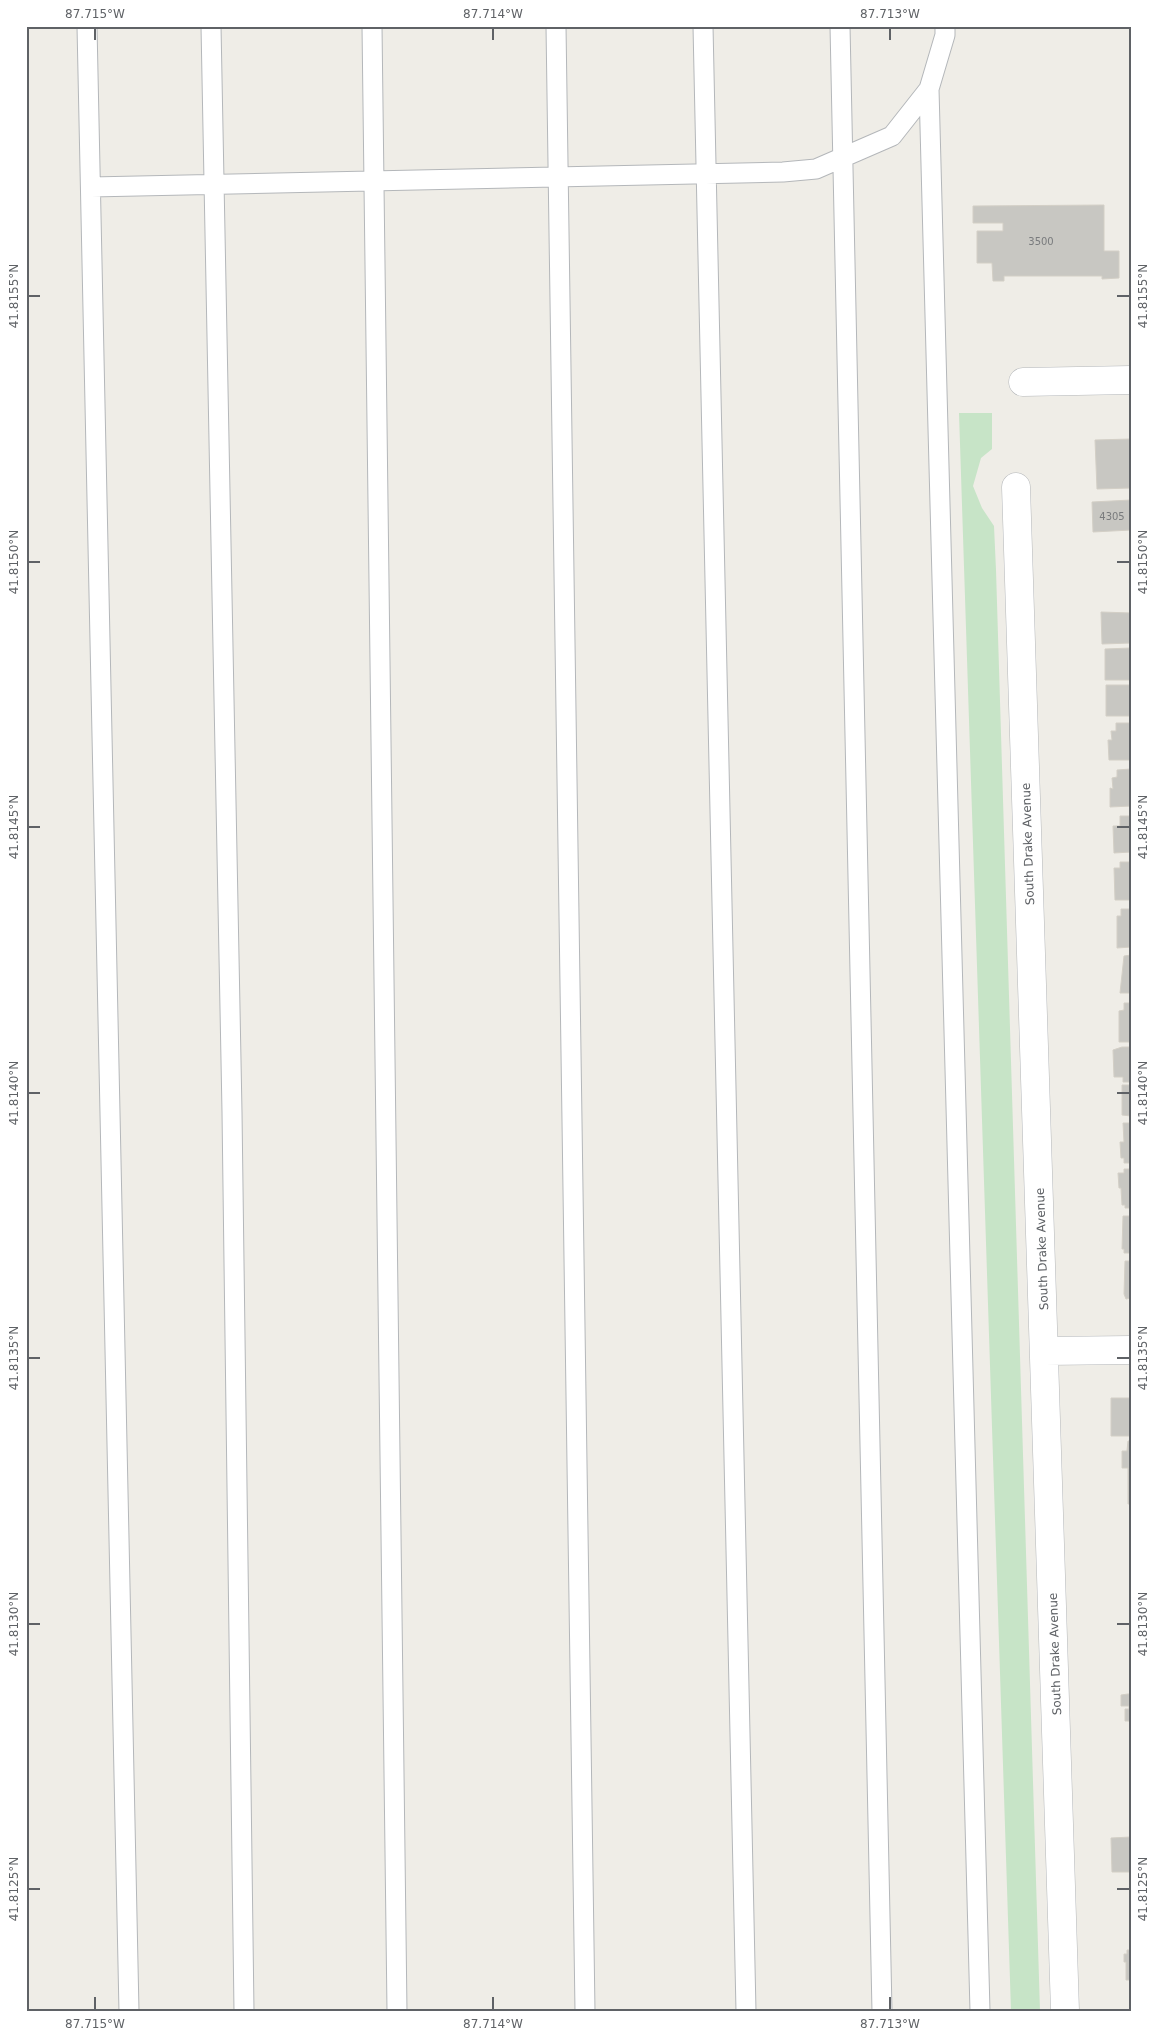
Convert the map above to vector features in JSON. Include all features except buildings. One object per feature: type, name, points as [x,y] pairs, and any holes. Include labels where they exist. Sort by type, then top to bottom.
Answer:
[{"type":"street","points":[[1023,382],[1131,380]]},
{"type":"street","name":"South Drake Avenue","points":[[1016,487],[1065,2011]]},
{"type":"street","points":[[1045,1351],[1131,1350]]},
{"type":"lane","points":[[88,26],[129,2011]]},
{"type":"lane","points":[[211,26],[216,184],[232,1102],[244,2011]]},
{"type":"lane","points":[[372,26],[397,2011]]},
{"type":"lane","points":[[556,26],[585,2011]]},
{"type":"lane","points":[[703,26],[746,2011]]},
{"type":"lane","points":[[840,26],[882,2011]]},
{"type":"lane","points":[[945,26],[945,35],[929,90],[980,2011]]},
{"type":"lane","points":[[91,187],[816,169],[892,136],[929,90]]},
{"type":"green space","points":[[959,413],[992,413],[992,449],[981,458],[973,486],[982,508],[994,526],[996,570],[1040,2011],[1011,2011]]}]
